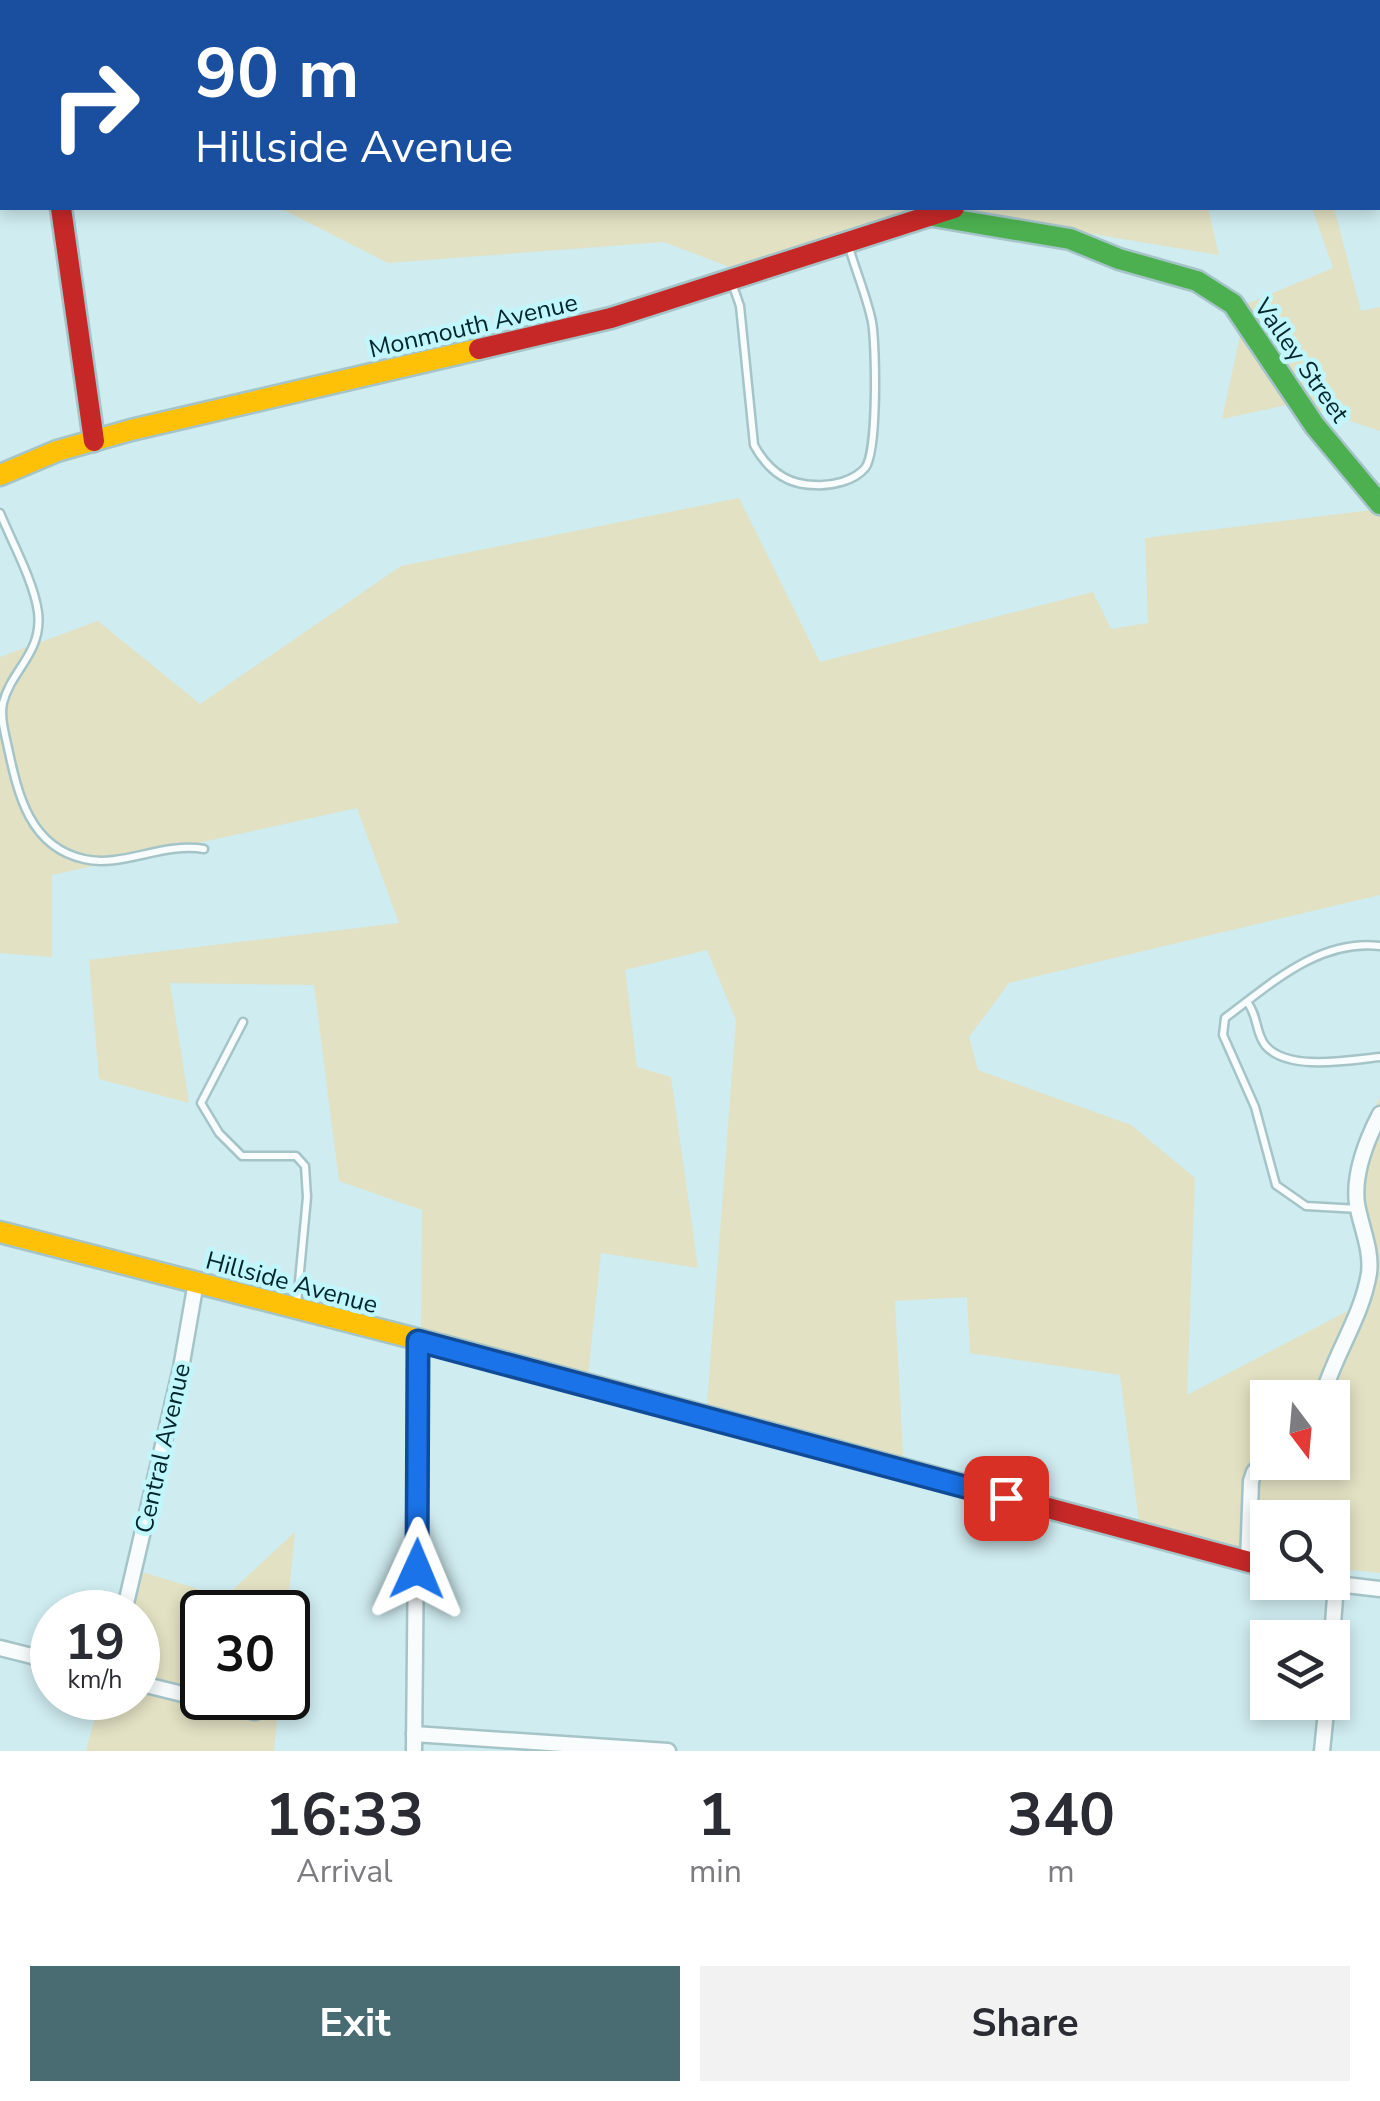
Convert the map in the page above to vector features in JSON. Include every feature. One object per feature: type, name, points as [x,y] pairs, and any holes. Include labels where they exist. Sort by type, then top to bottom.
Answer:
[{"type":"street","points":[[61,210],[94,441]]},
{"type":"street","name":"Monmouth Avenue","points":[[0,474],[94,441],[188,416],[611,318],[948,210]]},
{"type":"street","name":"Valley Street","points":[[931,216],[1066,238],[1125,262],[1184,275],[1222,292],[1315,426],[1380,504]]},
{"type":"street","points":[[1327,1380],[1359,1310],[1370,1270],[1356,1186],[1363,1152],[1380,1114]]},
{"type":"street","name":"Hillside Avenue","points":[[0,1232],[1250,1562]]},
{"type":"street","name":"Central Avenue","points":[[129,1590],[181,1368],[196,1282]]},
{"type":"street","points":[[414,1751],[418,1341]]},
{"type":"street","points":[[1350,1585],[1380,1589]]},
{"type":"street","points":[[0,1648],[30,1656]]},
{"type":"street","points":[[1322,1751],[1325,1720]]},
{"type":"street","points":[[414,1734],[668,1751]]},
{"type":"lane","points":[[730,280],[740,306],[754,445],[763,461],[795,484],[834,484],[863,471],[873,444],[872,320],[847,242]]},
{"type":"lane","points":[[0,512],[38,610],[32,650],[1,706],[26,815],[54,848],[89,861],[164,848],[204,849]]},
{"type":"lane","points":[[1359,1209],[1306,1206],[1276,1185],[1255,1107],[1222,1035],[1225,1018],[1307,959],[1362,944],[1380,946]]},
{"type":"lane","points":[[1247,1002],[1255,1011],[1258,1030],[1267,1048],[1288,1058],[1304,1063],[1380,1057]]},
{"type":"lane","points":[[243,1022],[202,1104],[219,1132],[242,1156],[296,1156],[305,1166],[307,1197],[297,1309]]},
{"type":"green space","points":[[284,210],[949,210],[753,276],[664,242],[388,263]]},
{"type":"green space","points":[[949,210],[1208,210],[1219,255]]},
{"type":"green space","points":[[1313,210],[1335,210],[1361,311],[1380,307],[1380,431],[1296,403],[1222,419],[1247,304],[1333,268]]},
{"type":"green space","points":[[739,498],[820,662],[1093,592],[1111,629],[1148,623],[1145,538],[1380,509],[1380,895],[1009,983],[969,1037],[978,1070],[1131,1125],[1195,1178],[1187,1395],[1363,1303],[1356,1166],[1380,1095],[1380,1573],[1350,1570],[1350,1500],[1250,1500],[1250,1559],[1141,1538],[1120,1375],[970,1353],[967,1297],[895,1301],[904,1475],[706,1418],[736,1020],[707,950],[625,970],[637,1067],[671,1077],[698,1268],[601,1253],[587,1385],[421,1345],[422,1210],[339,1181],[314,985],[170,983],[189,1103],[99,1079],[89,960],[399,923],[357,808],[52,875],[52,957],[0,953],[0,657],[98,621],[200,704],[401,566]]},
{"type":"green space","points":[[295,1532],[289,1590],[233,1590]]},
{"type":"green space","points":[[132,1569],[202,1590],[180,1590],[180,1720],[277,1720],[274,1751],[86,1751],[94,1720],[160,1720],[160,1590],[127,1590]]},
{"type":"traffic: fast","points":[[933,216],[1070,239],[1119,259],[1197,281],[1233,304],[1315,426],[1380,504]]},
{"type":"traffic: slow","points":[[0,475],[57,451],[131,430],[479,349]]},
{"type":"traffic: slow","points":[[0,1232],[444,1346]]},
{"type":"traffic: jam","points":[[61,210],[94,441]]},
{"type":"traffic: jam","points":[[479,349],[611,318],[948,210]]},
{"type":"traffic: jam","points":[[444,1346],[1250,1562]]},
{"type":"route","points":[[417,1569],[418,1341],[1006,1498]]}]
